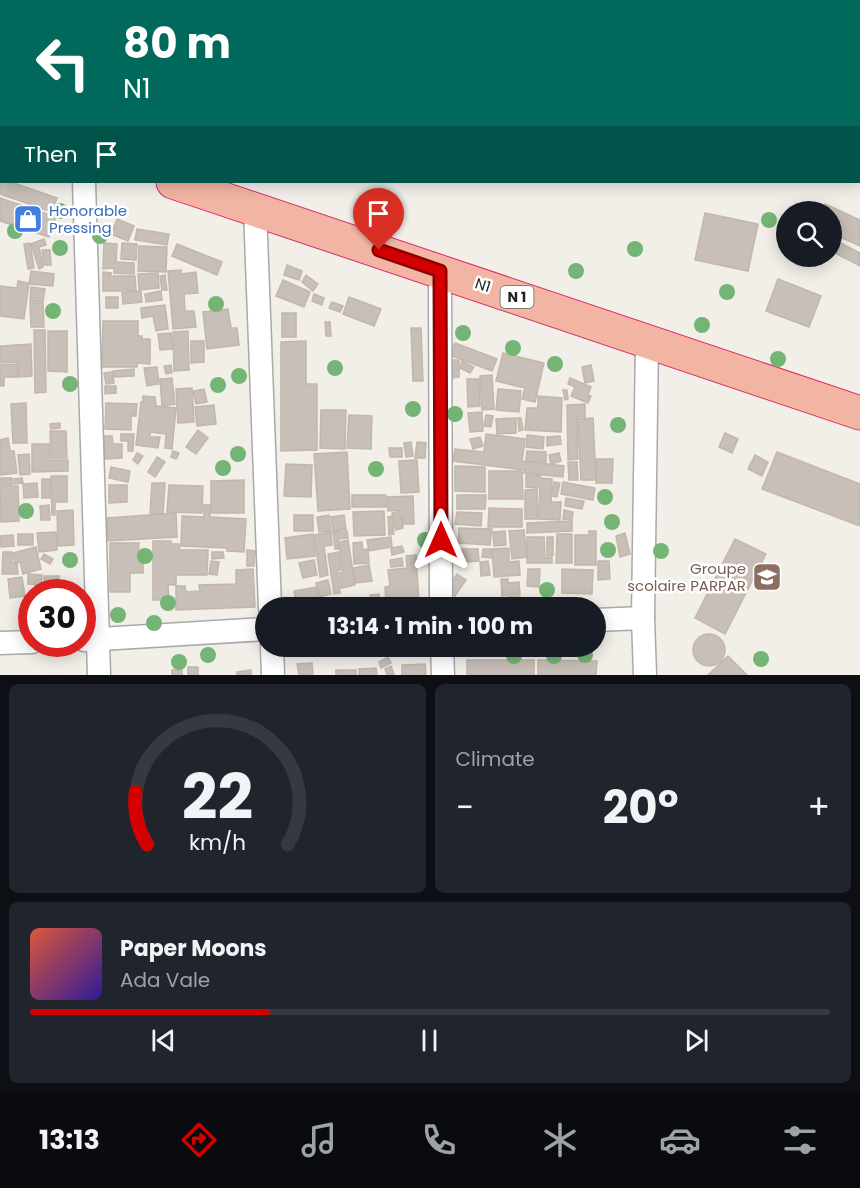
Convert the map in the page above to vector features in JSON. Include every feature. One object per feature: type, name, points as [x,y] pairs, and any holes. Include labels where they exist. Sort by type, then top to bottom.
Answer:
[{"type":"highway","name":"N1","points":[[176,183],[860,413]]},
{"type":"street","points":[[84,183],[89,579]]},
{"type":"street","points":[[255,209],[270,597]]},
{"type":"street","points":[[440,271],[441,597]]},
{"type":"street","points":[[645,675],[643,618],[647,340]]},
{"type":"street","points":[[606,620],[643,618]]},
{"type":"street","points":[[96,640],[255,630]]},
{"type":"street","points":[[0,643],[18,642]]},
{"type":"street","points":[[94,657],[99,675]]},
{"type":"street","points":[[272,657],[273,675]]},
{"type":"street","points":[[442,657],[443,675]]},
{"type":"building","points":[[0,183],[14,183],[57,198],[52,212],[0,194]]},
{"type":"building","name":"Honorable Pressing","points":[[0,198],[56,217],[49,237],[0,221]]},
{"type":"building","points":[[842,212],[860,220],[860,246],[842,238]]},
{"type":"building","points":[[705,213],[758,224],[748,271],[695,260]]},
{"type":"building","points":[[117,219],[134,226],[128,241],[111,234]]},
{"type":"building","points":[[137,229],[169,234],[167,245],[135,240]]},
{"type":"building","points":[[44,239],[46,245],[39,247],[43,267],[39,269],[31,244]]},
{"type":"building","points":[[30,243],[34,268],[28,269],[24,244]]},
{"type":"building","points":[[104,243],[117,244],[116,262],[134,263],[134,274],[114,273],[114,268],[103,269]]},
{"type":"building","points":[[122,243],[137,244],[136,260],[121,259]]},
{"type":"building","points":[[177,244],[222,262],[217,275],[172,256]]},
{"type":"building","points":[[842,244],[860,253],[860,266],[842,257]]},
{"type":"building","points":[[139,246],[167,247],[166,272],[138,271]]},
{"type":"building","points":[[42,250],[50,250],[51,265],[44,265]]},
{"type":"building","points":[[287,265],[302,271],[299,280],[284,275]]},
{"type":"building","points":[[181,270],[181,274],[196,272],[198,293],[184,294],[185,311],[194,311],[196,327],[173,329],[168,271]]},
{"type":"building","points":[[31,271],[54,274],[53,286],[29,284]]},
{"type":"building","points":[[103,272],[111,273],[111,291],[103,291]]},
{"type":"building","points":[[158,273],[159,288],[139,290],[138,274]]},
{"type":"building","points":[[165,275],[167,290],[162,290],[160,276]]},
{"type":"building","points":[[306,275],[318,284],[313,291],[302,282]]},
{"type":"building","points":[[113,276],[135,276],[136,291],[113,291]]},
{"type":"building","points":[[778,279],[821,296],[809,327],[766,311]]},
{"type":"building","points":[[283,280],[310,292],[304,307],[276,296]]},
{"type":"building","points":[[18,281],[29,283],[24,319],[0,316],[0,286],[17,288]]},
{"type":"building","points":[[31,287],[45,289],[43,302],[30,301]]},
{"type":"building","points":[[141,291],[142,302],[123,304],[122,293]]},
{"type":"building","points":[[161,291],[162,300],[146,302],[145,294]]},
{"type":"building","points":[[314,294],[324,298],[322,305],[312,301]]},
{"type":"building","points":[[106,297],[118,297],[118,308],[106,308]]},
{"type":"building","points":[[349,297],[381,309],[374,326],[343,314]]},
{"type":"building","points":[[332,302],[343,306],[340,312],[329,308]]},
{"type":"building","points":[[30,303],[43,303],[44,327],[31,327]]},
{"type":"building","points":[[165,305],[168,329],[156,331],[153,316],[142,318],[141,308]]},
{"type":"building","points":[[228,309],[231,328],[237,328],[239,345],[207,349],[203,312]]},
{"type":"building","points":[[282,313],[296,313],[296,337],[282,337]]},
{"type":"building","points":[[103,321],[138,321],[138,336],[142,336],[142,339],[150,339],[150,364],[137,363],[137,367],[102,367]]},
{"type":"building","points":[[325,322],[330,322],[331,336],[326,336]]},
{"type":"building","points":[[411,328],[421,328],[423,381],[413,381]]},
{"type":"building","points":[[34,330],[45,330],[46,392],[35,393]]},
{"type":"building","points":[[48,331],[67,331],[67,372],[48,371]]},
{"type":"building","points":[[188,331],[189,370],[174,371],[173,332]]},
{"type":"building","points":[[171,333],[173,349],[160,350],[158,334]]},
{"type":"building","points":[[191,341],[204,341],[204,362],[191,363]]},
{"type":"building","points":[[306,341],[306,384],[317,384],[317,450],[281,451],[281,342]]},
{"type":"building","points":[[455,343],[497,359],[492,371],[450,355]]},
{"type":"building","points":[[31,344],[32,376],[19,377],[18,362],[0,363],[0,346]]},
{"type":"building","points":[[503,353],[544,363],[535,402],[522,399],[525,388],[496,381]]},
{"type":"building","points":[[451,360],[459,360],[459,377],[451,378]]},
{"type":"building","points":[[462,361],[474,367],[470,373],[460,368]]},
{"type":"building","points":[[17,364],[18,377],[4,377],[4,386],[0,386],[0,365]]},
{"type":"building","points":[[171,365],[172,373],[166,374],[164,366]]},
{"type":"building","points":[[591,365],[594,381],[585,383],[582,367]]},
{"type":"building","points":[[157,367],[159,384],[147,386],[144,368]]},
{"type":"building","points":[[134,369],[134,376],[114,377],[113,371]]},
{"type":"building","points":[[112,372],[114,383],[106,384],[104,373]]},
{"type":"building","points":[[492,375],[494,409],[482,410],[480,376]]},
{"type":"building","points":[[172,378],[175,404],[162,406],[160,379]]},
{"type":"building","points":[[570,378],[591,387],[588,403],[571,396],[575,387],[568,384]]},
{"type":"building","points":[[467,379],[479,379],[480,406],[468,407]]},
{"type":"building","points":[[105,386],[116,386],[116,393],[105,394]]},
{"type":"building","points":[[192,388],[194,422],[178,423],[176,389]]},
{"type":"building","points":[[204,389],[207,402],[196,404],[193,391]]},
{"type":"building","points":[[498,389],[521,391],[519,412],[496,410]]},
{"type":"building","points":[[563,390],[567,390],[568,399],[565,400]]},
{"type":"building","points":[[143,396],[155,397],[156,406],[176,408],[172,449],[165,448],[166,434],[150,432],[150,437],[160,437],[158,448],[136,445]]},
{"type":"building","points":[[538,396],[562,398],[561,432],[525,430],[527,408],[538,408]]},
{"type":"building","points":[[26,403],[27,443],[13,443],[11,404]]},
{"type":"building","points":[[106,403],[137,404],[136,416],[131,416],[131,430],[105,429]]},
{"type":"building","points":[[585,404],[585,417],[577,417],[578,459],[568,460],[567,405]]},
{"type":"building","points":[[214,405],[216,424],[197,426],[195,407]]},
{"type":"building","points":[[321,410],[346,410],[345,449],[320,448]]},
{"type":"building","points":[[482,412],[483,431],[470,432],[468,413]]},
{"type":"building","points":[[349,415],[372,416],[371,449],[347,448]]},
{"type":"building","points":[[486,415],[493,416],[491,427],[484,426]]},
{"type":"building","points":[[516,418],[516,433],[497,434],[496,419]]},
{"type":"building","points":[[518,418],[521,418],[523,430],[519,431]]},
{"type":"building","points":[[593,418],[596,480],[581,480],[578,419]]},
{"type":"building","points":[[60,423],[60,428],[51,429],[50,424]]},
{"type":"building","points":[[198,430],[208,438],[196,454],[186,447]]},
{"type":"building","points":[[50,431],[66,431],[67,458],[51,458]]},
{"type":"building","points":[[725,433],[738,439],[732,453],[719,447]]},
{"type":"building","points":[[121,434],[134,434],[133,451],[128,451],[128,441],[121,441]]},
{"type":"building","points":[[486,434],[525,439],[522,461],[564,466],[563,477],[453,461],[455,449],[484,452]]},
{"type":"building","points":[[527,435],[544,437],[543,449],[526,447]]},
{"type":"building","points":[[104,436],[112,436],[113,444],[122,444],[122,458],[105,459]]},
{"type":"building","points":[[560,436],[561,444],[547,446],[547,437]]},
{"type":"building","points":[[480,437],[483,446],[473,449],[470,439]]},
{"type":"building","points":[[8,438],[10,451],[14,451],[17,473],[0,475],[0,440]]},
{"type":"building","points":[[411,442],[413,456],[406,457],[404,443]]},
{"type":"building","points":[[417,442],[426,443],[425,458],[415,458]]},
{"type":"building","points":[[32,444],[49,444],[49,460],[68,460],[68,471],[32,472]]},
{"type":"building","points":[[389,448],[402,448],[402,457],[390,457]]},
{"type":"building","points":[[173,451],[179,453],[176,459],[171,457]]},
{"type":"building","points":[[527,451],[546,452],[546,462],[526,461]]},
{"type":"building","points":[[347,452],[350,509],[318,511],[314,454]]},
{"type":"building","points":[[777,452],[860,484],[860,526],[762,489]]},
{"type":"building","points":[[137,453],[143,456],[138,464],[133,460]]},
{"type":"building","points":[[559,453],[561,461],[551,464],[549,455]]},
{"type":"building","points":[[29,454],[30,474],[20,475],[18,455]]},
{"type":"building","points":[[755,455],[768,462],[762,476],[748,469]]},
{"type":"building","points":[[157,457],[165,462],[155,477],[148,472]]},
{"type":"building","points":[[596,459],[613,459],[612,483],[596,483]]},
{"type":"building","points":[[417,460],[419,492],[401,493],[399,461]]},
{"type":"building","points":[[568,462],[577,462],[578,480],[569,480]]},
{"type":"building","points":[[286,464],[312,465],[311,497],[284,496]]},
{"type":"building","points":[[455,466],[485,467],[485,492],[455,491]]},
{"type":"building","points":[[111,467],[130,471],[128,482],[109,478]]},
{"type":"building","points":[[489,471],[522,471],[523,499],[489,499]]},
{"type":"building","points":[[526,475],[552,479],[551,502],[561,502],[560,520],[538,519],[540,488],[526,487]]},
{"type":"building","points":[[51,476],[67,476],[67,502],[55,502],[55,515],[52,515]]},
{"type":"building","points":[[0,478],[12,478],[12,485],[0,484]]},
{"type":"building","points":[[22,478],[23,483],[14,484],[14,479]]},
{"type":"building","points":[[42,479],[50,479],[50,498],[42,498]]},
{"type":"building","points":[[244,480],[244,513],[211,513],[211,481]]},
{"type":"building","points":[[554,482],[560,483],[557,497],[551,496]]},
{"type":"building","points":[[563,482],[595,488],[593,500],[561,494]]},
{"type":"building","points":[[37,483],[38,497],[24,498],[23,484]]},
{"type":"building","points":[[152,483],[165,483],[163,514],[150,513]]},
{"type":"building","points":[[109,485],[127,485],[127,502],[109,503]]},
{"type":"building","points":[[169,485],[203,486],[202,513],[167,512]]},
{"type":"building","points":[[0,486],[18,486],[19,521],[1,522]]},
{"type":"building","points":[[537,489],[537,519],[525,519],[525,490]]},
{"type":"building","points":[[352,495],[386,495],[386,507],[352,507]]},
{"type":"building","points":[[457,495],[486,495],[485,509],[457,509]]},
{"type":"building","points":[[413,496],[414,524],[403,524],[402,510],[388,511],[387,497]]},
{"type":"building","points":[[566,498],[584,501],[582,509],[565,506]]},
{"type":"building","points":[[49,505],[50,520],[41,520],[40,506]]},
{"type":"building","points":[[204,505],[210,505],[210,517],[246,519],[244,552],[227,551],[227,548],[181,546],[182,516],[204,517]]},
{"type":"building","points":[[489,508],[522,509],[522,527],[488,527]]},
{"type":"building","points":[[73,510],[74,545],[58,546],[57,511]]},
{"type":"building","points":[[564,510],[573,512],[572,520],[563,519]]},
{"type":"building","points":[[384,511],[385,535],[354,536],[353,512]]},
{"type":"building","points":[[400,511],[403,528],[396,530],[392,513]]},
{"type":"building","points":[[457,512],[482,513],[481,526],[455,524]]},
{"type":"building","points":[[176,513],[177,537],[108,541],[107,518]]},
{"type":"building","points":[[294,515],[313,515],[313,531],[294,531]]},
{"type":"building","points":[[329,515],[331,531],[319,532],[317,517]]},
{"type":"building","points":[[344,515],[346,529],[333,531],[331,517]]},
{"type":"building","points":[[392,516],[394,534],[389,535],[388,517]]},
{"type":"building","points":[[572,521],[572,531],[527,533],[527,523]]},
{"type":"building","points":[[459,528],[492,529],[490,545],[458,543]]},
{"type":"building","points":[[524,530],[527,557],[512,559],[509,531]]},
{"type":"building","points":[[347,531],[348,538],[338,539],[339,549],[335,549],[333,532]]},
{"type":"building","points":[[505,531],[506,545],[494,546],[493,532]]},
{"type":"building","points":[[589,531],[596,531],[596,565],[575,565],[575,535],[589,535]]},
{"type":"building","points":[[56,532],[57,550],[39,552],[37,533]]},
{"type":"building","points":[[331,532],[332,545],[324,546],[328,575],[320,577],[314,535]]},
{"type":"building","points":[[625,533],[630,554],[620,557],[616,536]]},
{"type":"building","points":[[18,534],[33,534],[33,545],[18,545]]},
{"type":"building","points":[[313,534],[315,556],[287,559],[285,538]]},
{"type":"building","points":[[557,534],[572,534],[572,563],[556,563]]},
{"type":"building","points":[[13,535],[14,546],[1,547],[0,536]]},
{"type":"building","points":[[391,537],[392,547],[369,551],[367,540]]},
{"type":"building","points":[[527,537],[544,537],[545,558],[552,557],[552,563],[527,563]]},
{"type":"building","points":[[547,537],[553,537],[553,555],[547,556]]},
{"type":"building","points":[[735,539],[766,554],[725,634],[695,618]]},
{"type":"building","points":[[348,540],[355,585],[341,588],[339,573],[343,572],[339,542]]},
{"type":"building","points":[[153,541],[171,541],[171,544],[179,544],[180,550],[208,550],[207,575],[176,575],[176,585],[168,585],[169,600],[153,600]]},
{"type":"building","points":[[362,542],[363,550],[368,549],[369,563],[354,564],[353,543]]},
{"type":"building","points":[[110,543],[139,543],[138,562],[143,562],[143,573],[130,573],[130,592],[110,592]]},
{"type":"building","points":[[402,546],[404,552],[392,555],[391,548]]},
{"type":"building","points":[[36,547],[41,569],[23,574],[20,562],[15,563],[13,553]]},
{"type":"building","points":[[509,548],[509,562],[519,561],[520,575],[494,577],[492,549]]},
{"type":"building","points":[[462,549],[478,549],[479,561],[463,562]]},
{"type":"building","points":[[483,549],[492,549],[491,558],[482,557]]},
{"type":"building","points":[[247,550],[255,551],[254,566],[247,566]]},
{"type":"building","points":[[3,552],[12,552],[12,563],[17,563],[18,574],[2,574]]},
{"type":"building","points":[[212,552],[223,552],[224,558],[212,559]]},
{"type":"building","points":[[339,552],[341,570],[337,571],[340,593],[334,594],[328,554]]},
{"type":"building","points":[[44,554],[53,559],[50,564],[41,559]]},
{"type":"building","points":[[416,555],[419,597],[386,597],[385,587],[390,586],[388,570],[407,568],[406,556]]},
{"type":"building","points":[[402,558],[403,566],[391,567],[390,560]]},
{"type":"building","points":[[314,560],[317,575],[303,578],[299,563]]},
{"type":"building","points":[[211,561],[219,562],[217,575],[209,574]]},
{"type":"building","points":[[488,561],[490,575],[481,576],[480,562]]},
{"type":"building","points":[[598,561],[609,561],[610,579],[598,580]]},
{"type":"building","points":[[369,565],[372,581],[356,583],[353,568]]},
{"type":"building","points":[[253,569],[255,607],[176,610],[176,586],[185,586],[186,592],[200,591],[199,585],[236,584],[236,570]]},
{"type":"building","points":[[528,569],[540,569],[539,587],[527,586]]},
{"type":"building","points":[[562,569],[593,570],[592,594],[562,593]]},
{"type":"building","points":[[28,574],[42,575],[42,579],[28,579]]},
{"type":"building","points":[[457,574],[466,580],[455,596],[446,590]]},
{"type":"building","points":[[44,576],[59,576],[59,579],[44,579]]},
{"type":"building","points":[[22,577],[22,579],[18,579],[18,597],[10,598],[8,579]]},
{"type":"building","points":[[501,579],[508,579],[508,583],[519,582],[520,594],[502,596]]},
{"type":"building","points":[[328,580],[331,594],[319,597],[316,583]]},
{"type":"building","points":[[316,587],[318,597],[295,597],[294,591]]},
{"type":"building","points":[[379,594],[379,597],[370,597],[370,595]]},
{"type":"building","points":[[709,634],[720,639],[725,650],[720,661],[709,666],[698,661],[693,650],[698,639]]},
{"type":"building","points":[[728,656],[747,675],[708,675]]},
{"type":"building","points":[[388,657],[391,663],[381,668],[379,662]]},
{"type":"building","points":[[467,660],[534,660],[534,675],[467,675]]},
{"type":"building","points":[[538,660],[597,661],[596,675],[538,675]]},
{"type":"building","points":[[312,663],[313,674],[299,675],[297,664]]},
{"type":"building","points":[[425,664],[426,675],[402,675],[402,665]]},
{"type":"building","points":[[391,666],[394,674],[387,675],[385,669]]},
{"type":"building","points":[[188,667],[198,667],[198,675],[188,675]]},
{"type":"building","points":[[376,668],[377,675],[359,675],[359,669]]},
{"type":"building","points":[[172,670],[182,670],[182,675],[172,675]]},
{"type":"building","points":[[251,670],[251,675],[237,675],[237,672]]},
{"type":"building","points":[[336,670],[356,670],[356,675],[336,675]]},
{"type":"place","name":"Honorable Pressing","points":[[28,219]]},
{"type":"place","name":"Groupe scolaire PARPAR","points":[[767,577]]},
{"type":"route","points":[[379,250],[440,271],[441,540]]}]
